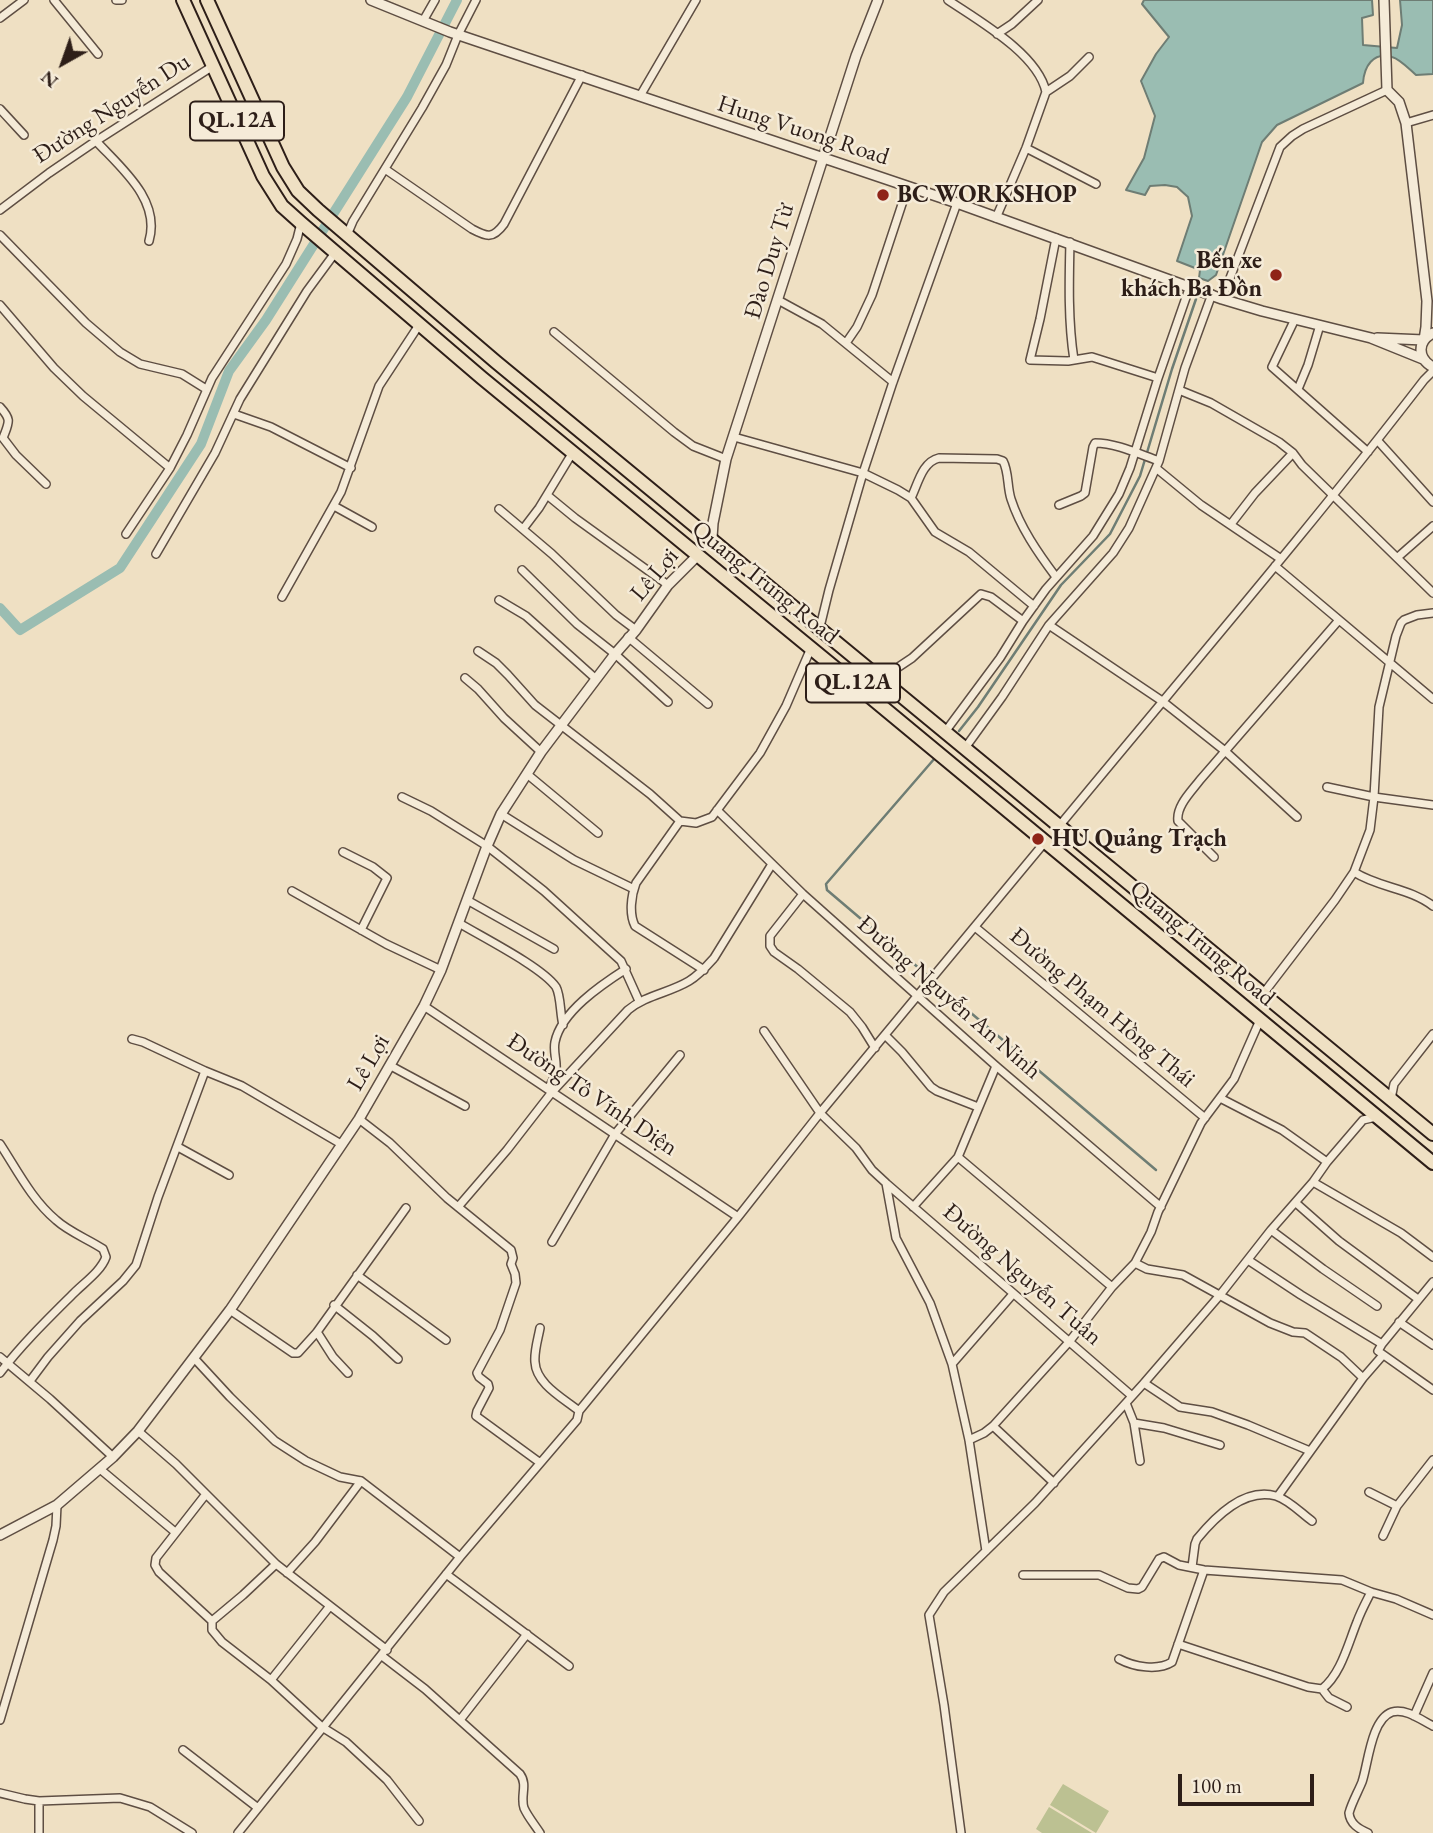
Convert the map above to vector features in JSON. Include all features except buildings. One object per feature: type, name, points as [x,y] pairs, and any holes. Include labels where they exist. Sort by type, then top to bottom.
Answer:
[{"type":"highway","name":"QL.12A","points":[[183,0],[263,176],[282,205],[332,250]]},
{"type":"highway","name":"QL.12A","points":[[207,0],[283,167],[298,191],[346,233]]},
{"type":"highway","points":[[232,108],[252,101]]},
{"type":"highway","name":"Quang Trung Road","points":[[346,233],[496,362],[1433,1134]]},
{"type":"highway","name":"Quang Trung Road","points":[[332,250],[482,378],[1433,1163]]},
{"type":"highway","points":[[482,378],[496,362]]},
{"type":"highway","points":[[698,555],[712,538]]},
{"type":"highway","points":[[868,695],[882,678]]},
{"type":"highway","points":[[915,735],[929,718]]},
{"type":"highway","points":[[957,771],[968,751]]},
{"type":"highway","points":[[1045,842],[1060,825]]},
{"type":"highway","points":[[1377,1116],[1391,1099]]},
{"type":"street","points":[[0,18],[24,0]]},
{"type":"street","points":[[54,0],[98,54]]},
{"type":"street","points":[[116,0],[122,0]]},
{"type":"street","name":"Hung Vuong Road","points":[[371,0],[454,34],[908,186],[1070,242],[1222,299],[1371,338]]},
{"type":"street","points":[[426,22],[435,0]]},
{"type":"street","points":[[346,233],[446,65],[454,34],[476,0]]},
{"type":"street","points":[[640,96],[696,0]]},
{"type":"street","name":"Đào Duy Từ","points":[[712,538],[726,459],[822,158],[878,0]]},
{"type":"street","points":[[948,0],[1030,61],[1045,85],[1046,93],[1026,148],[996,218]]},
{"type":"street","points":[[997,34],[1038,0]]},
{"type":"street","points":[[1384,0],[1387,90],[1399,102],[1406,123],[1433,313]]},
{"type":"street","points":[[1046,93],[1070,76],[1088,57]]},
{"type":"street","name":"Đường Nguyễn Du","points":[[0,210],[96,141],[213,66]]},
{"type":"street","points":[[384,169],[472,229],[486,236],[496,234],[504,224],[582,75]]},
{"type":"street","points":[[1222,299],[1280,147],[1303,129],[1387,90]]},
{"type":"street","points":[[0,109],[24,135]]},
{"type":"street","points":[[1406,123],[1433,115]]},
{"type":"street","points":[[96,141],[142,192],[153,228],[149,241]]},
{"type":"street","points":[[1026,148],[1096,184]]},
{"type":"street","points":[[846,343],[861,320],[872,295],[908,186]]},
{"type":"street","points":[[820,627],[828,590],[863,472],[957,203]]},
{"type":"street","points":[[126,534],[170,468],[206,389],[234,341],[286,264],[304,227]]},
{"type":"street","points":[[0,235],[113,347],[133,361],[182,374],[206,389]]},
{"type":"street","points":[[1056,238],[1030,360],[1074,360],[1092,357],[1158,377]]},
{"type":"street","points":[[1070,242],[1068,286],[1074,360]]},
{"type":"street","points":[[156,554],[215,453],[240,399],[332,250]]},
{"type":"street","points":[[945,732],[1000,658],[1034,606],[1099,528],[1122,487],[1137,453],[1158,377],[1190,286]]},
{"type":"street","points":[[968,751],[1049,625],[1121,542],[1156,462],[1212,294]]},
{"type":"street","points":[[1060,825],[1378,441],[1424,380],[1429,365],[1420,350],[1424,340],[1429,295]]},
{"type":"street","points":[[778,300],[822,324],[893,382]]},
{"type":"street","points":[[0,305],[54,368],[83,397],[170,468]]},
{"type":"street","points":[[1295,319],[1272,367],[1368,452]]},
{"type":"street","points":[[282,597],[334,506],[351,468],[376,391],[419,324]]},
{"type":"street","points":[[1298,389],[1320,325]]},
{"type":"street","points":[[554,332],[674,432],[694,446],[726,459]]},
{"type":"street","points":[[1371,338],[1424,340],[1433,333]]},
{"type":"street","points":[[1371,338],[1429,365]]},
{"type":"street","points":[[1179,390],[1211,403],[1279,442],[1293,453],[1302,465],[1433,593]]},
{"type":"street","points":[[0,407],[9,416],[3,438],[46,485]]},
{"type":"street","points":[[234,414],[271,427],[351,468]]},
{"type":"street","points":[[734,437],[863,472],[911,498],[934,532],[969,552],[1034,606]]},
{"type":"street","points":[[1378,441],[1433,502]]},
{"type":"street","points":[[1059,505],[1085,493],[1093,447],[1098,442],[1137,453],[1156,462],[1189,496],[1281,559]]},
{"type":"street","points":[[523,529],[573,452]]},
{"type":"street","points":[[1231,524],[1255,493],[1293,453]]},
{"type":"street","points":[[911,498],[925,467],[933,460],[1003,461],[1011,500],[1038,553],[1056,577]]},
{"type":"street","points":[[547,495],[668,585]]},
{"type":"street","points":[[334,506],[372,527]]},
{"type":"street","points":[[499,509],[636,630]]},
{"type":"street","points":[[1398,557],[1433,526]]},
{"type":"street","name":"Lê Lợi","points":[[0,1535],[57,1505],[113,1457],[138,1431],[230,1310],[359,1119],[424,1006],[442,970],[501,814],[560,726],[668,585],[698,555]]},
{"type":"street","points":[[1275,566],[1433,699]]},
{"type":"street","points":[[522,570],[577,624],[668,702]]},
{"type":"street","points":[[882,678],[912,658],[981,594],[991,597],[1023,621]]},
{"type":"street","points":[[499,600],[526,616],[596,679]]},
{"type":"street","points":[[1263,994],[1354,872],[1370,830],[1379,707],[1389,662],[1401,623],[1409,618],[1433,613]]},
{"type":"street","points":[[1214,857],[1178,821],[1180,807],[1339,620]]},
{"type":"street","points":[[1049,625],[1162,701],[1225,751],[1297,817]]},
{"type":"street","points":[[628,638],[708,704]]},
{"type":"street","points":[[478,651],[496,663],[535,705],[560,726],[650,794],[680,821],[690,823],[702,822],[712,817],[765,746],[811,648]]},
{"type":"street","points":[[465,678],[541,752]]},
{"type":"street","points":[[527,774],[598,834]]},
{"type":"street","points":[[1327,788],[1433,805]]},
{"type":"street","points":[[402,797],[431,811],[487,846],[544,891],[621,961],[639,1001]]},
{"type":"street","name":"Đường Nguyễn An Ninh","points":[[717,810],[803,894],[996,1066],[1161,1207]]},
{"type":"street","points":[[501,814],[581,863],[634,889]]},
{"type":"street","points":[[680,821],[636,883],[632,917],[635,926],[704,970]]},
{"type":"street","points":[[238,1833],[446,1574],[577,1420],[579,1411],[820,1113],[1045,842]]},
{"type":"street","points":[[344,852],[373,867],[387,878],[361,930]]},
{"type":"street","points":[[458,1207],[507,1150],[550,1091],[628,1010],[639,1001],[688,982],[704,970],[772,864]]},
{"type":"street","points":[[1354,872],[1365,879],[1422,897],[1433,906]]},
{"type":"street","points":[[292,891],[361,930],[442,970]]},
{"type":"street","points":[[803,894],[770,936],[770,946],[850,1012],[875,1048]]},
{"type":"street","points":[[467,900],[554,949]]},
{"type":"street","points":[[459,923],[512,954],[550,981],[558,991],[563,1025]]},
{"type":"street","name":"Đường Phạm Hồng Thái","points":[[975,927],[1205,1118]]},
{"type":"street","points":[[550,1091],[557,1067],[554,1045],[563,1025],[584,999],[626,969]]},
{"type":"street","name":"Đường Tô Vĩnh Diện","points":[[424,1006],[738,1217]]},
{"type":"street","points":[[969,1440],[993,1426],[1069,1342],[1112,1287],[1135,1263],[1152,1233],[1161,1207],[1205,1118],[1234,1079],[1260,1020]]},
{"type":"street","name":"Đường Nguyễn Tuân","points":[[764,1031],[820,1113],[856,1148],[872,1170],[1069,1342],[1129,1400]]},
{"type":"street","points":[[1391,1099],[1394,1084],[1433,1034]]},
{"type":"street","points":[[885,1035],[931,1087],[978,1107]]},
{"type":"street","points":[[132,1039],[259,1095],[341,1144]]},
{"type":"street","points":[[552,1241],[615,1134],[680,1055]]},
{"type":"street","points":[[391,1066],[465,1106]]},
{"type":"street","points":[[913,1207],[958,1157],[996,1066]]},
{"type":"street","points":[[30,1381],[80,1321],[123,1281],[136,1265],[205,1071]]},
{"type":"street","points":[[1220,1098],[1282,1130],[1327,1161]]},
{"type":"street","points":[[961,1833],[929,1615],[944,1592],[1054,1483],[1129,1400],[1220,1295],[1363,1120],[1377,1116]]},
{"type":"street","points":[[359,1119],[511,1250],[511,1264],[516,1278],[513,1294],[500,1330],[477,1373],[489,1388],[476,1416],[539,1462]]},
{"type":"street","points":[[0,1144],[47,1212],[59,1223],[103,1249],[106,1257],[93,1275],[0,1373]]},
{"type":"street","points":[[178,1147],[229,1175]]},
{"type":"street","points":[[958,1157],[1112,1287]]},
{"type":"street","points":[[1313,1182],[1401,1233],[1433,1257]]},
{"type":"street","points":[[886,1184],[896,1238],[929,1303],[952,1364],[969,1440],[986,1551]]},
{"type":"street","points":[[1296,1203],[1339,1241],[1419,1299]]},
{"type":"street","points":[[230,1310],[293,1353],[298,1353],[317,1332],[405,1208]]},
{"type":"street","points":[[1271,1230],[1377,1306]]},
{"type":"street","points":[[1248,1260],[1382,1344]]},
{"type":"street","points":[[1135,1263],[1147,1269],[1183,1275],[1270,1323],[1293,1332],[1305,1333],[1341,1357],[1363,1378]]},
{"type":"street","points":[[357,1275],[446,1340]]},
{"type":"street","points":[[1433,1282],[1378,1351],[1433,1390]]},
{"type":"street","points":[[952,1364],[1013,1294]]},
{"type":"street","points":[[334,1306],[398,1359]]},
{"type":"street","points":[[1399,1322],[1433,1345]]},
{"type":"street","points":[[540,1328],[535,1357],[539,1377],[579,1411]]},
{"type":"street","points":[[317,1332],[333,1357],[348,1373]]},
{"type":"street","points":[[1278,1496],[1363,1378],[1383,1355]]},
{"type":"street","points":[[0,1357],[113,1457]]},
{"type":"street","points":[[194,1358],[275,1441],[306,1461],[340,1477],[361,1481],[460,1557]]},
{"type":"street","points":[[1144,1382],[1180,1408],[1212,1412],[1310,1451]]},
{"type":"street","points":[[1129,1400],[1140,1461]]},
{"type":"street","points":[[1134,1423],[1164,1428],[1220,1446]]},
{"type":"street","points":[[993,1426],[1054,1483]]},
{"type":"street","points":[[138,1431],[276,1564],[330,1606],[520,1774],[524,1780],[524,1809],[540,1833]]},
{"type":"street","points":[[1383,1536],[1397,1506],[1433,1460]]},
{"type":"street","points":[[100,1469],[176,1531]]},
{"type":"street","points":[[287,1573],[315,1542],[361,1481]]},
{"type":"street","points":[[1369,1492],[1397,1506]]},
{"type":"street","points":[[206,1494],[156,1558],[155,1565],[159,1572],[212,1621],[212,1630],[222,1642],[271,1680],[322,1727],[346,1742],[387,1780],[419,1821]]},
{"type":"street","points":[[1192,1567],[1198,1539],[1235,1502],[1255,1496],[1278,1496],[1312,1521]]},
{"type":"street","points":[[0,1720],[53,1541],[57,1505]]},
{"type":"street","points":[[1023,1575],[1099,1575],[1134,1590],[1142,1587],[1162,1557],[1179,1565],[1204,1570],[1334,1579],[1396,1599],[1433,1615]]},
{"type":"street","points":[[212,1621],[276,1564]]},
{"type":"street","points":[[1119,1659],[1139,1666],[1168,1665],[1172,1662],[1204,1570]]},
{"type":"street","points":[[446,1574],[569,1666]]},
{"type":"street","points":[[1322,1689],[1330,1681],[1343,1658],[1371,1592]]},
{"type":"street","points":[[271,1680],[330,1606]]},
{"type":"street","points":[[460,1720],[527,1634]]},
{"type":"street","points":[[1178,1644],[1308,1687],[1322,1689],[1329,1698],[1346,1707]]},
{"type":"street","points":[[1414,1716],[1433,1673]]},
{"type":"street","points":[[1368,1833],[1354,1825],[1349,1812],[1362,1781],[1372,1739],[1388,1714],[1394,1711],[1414,1716],[1433,1726]]},
{"type":"street","points":[[183,1750],[258,1808]]},
{"type":"street","points":[[0,1793],[39,1801],[120,1798],[150,1807],[192,1833]]},
{"type":"street","points":[[38,1833],[39,1801]]},
{"type":"green space","points":[[1063,1784],[1109,1811],[1096,1833],[1050,1805]]},
{"type":"green space","points":[[1049,1807],[1092,1833],[1042,1833],[1036,1829]]},
{"type":"water","points":[[1144,0],[1372,0],[1373,15],[1362,18],[1363,45],[1397,48],[1402,25],[1400,0],[1433,0],[1433,74],[1416,75],[1395,58],[1380,56],[1368,66],[1363,83],[1277,125],[1262,142],[1216,275],[1208,281],[1199,278],[1200,270],[1177,261],[1192,216],[1188,197],[1177,187],[1165,185],[1150,186],[1145,195],[1126,190],[1144,158],[1155,116],[1141,81],[1169,37],[1142,4]]},
{"type":"waterway","points":[[0,608],[20,630],[120,568],[201,444],[229,371],[266,320],[407,97],[457,0]]},
{"type":"waterway","points":[[959,731],[1061,585],[1110,534],[1140,476],[1196,299]]},
{"type":"waterway","points":[[927,975],[827,890],[826,884],[935,758]]},
{"type":"waterway","points":[[938,985],[1156,1170]]},
{"type":"place","name":"BC WORKSHOP","points":[[883,195]]},
{"type":"place","name":"Bến xe khách Ba Đồn","points":[[1276,275]]},
{"type":"place","name":"HU Quảng Trạch","points":[[1038,839]]}]
